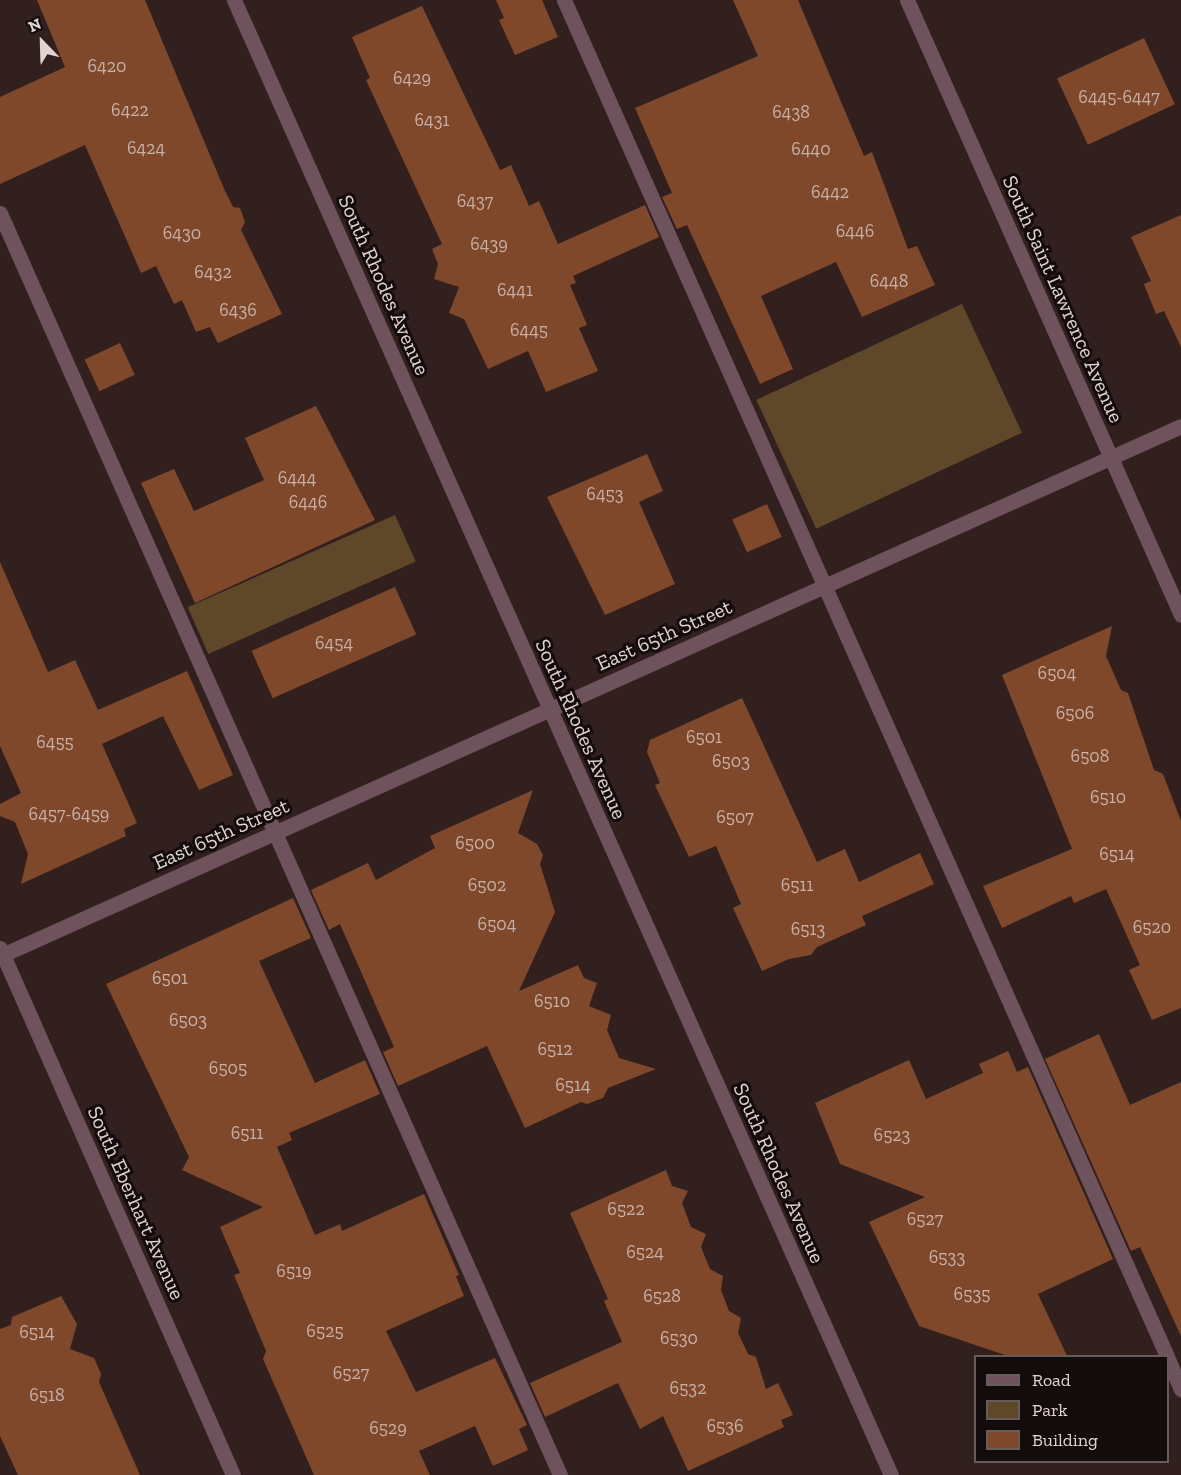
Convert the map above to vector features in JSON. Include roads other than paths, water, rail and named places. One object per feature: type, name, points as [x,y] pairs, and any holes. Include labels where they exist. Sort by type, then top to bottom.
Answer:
[{"type":"street","name":"South Rhodes Avenue","points":[[234,0],[891,1475]]},
{"type":"street","points":[[564,0],[1166,1355]]},
{"type":"street","name":"South Saint Lawrence Avenue","points":[[908,0],[1181,615]]},
{"type":"street","points":[[0,213],[560,1475]]},
{"type":"street","name":"East 65th Street","points":[[1,953],[1181,426]]},
{"type":"street","name":"South Eberhart Avenue","points":[[1,953],[233,1475]]},
{"type":"street","points":[[1169,1362],[1181,1389]]}]
